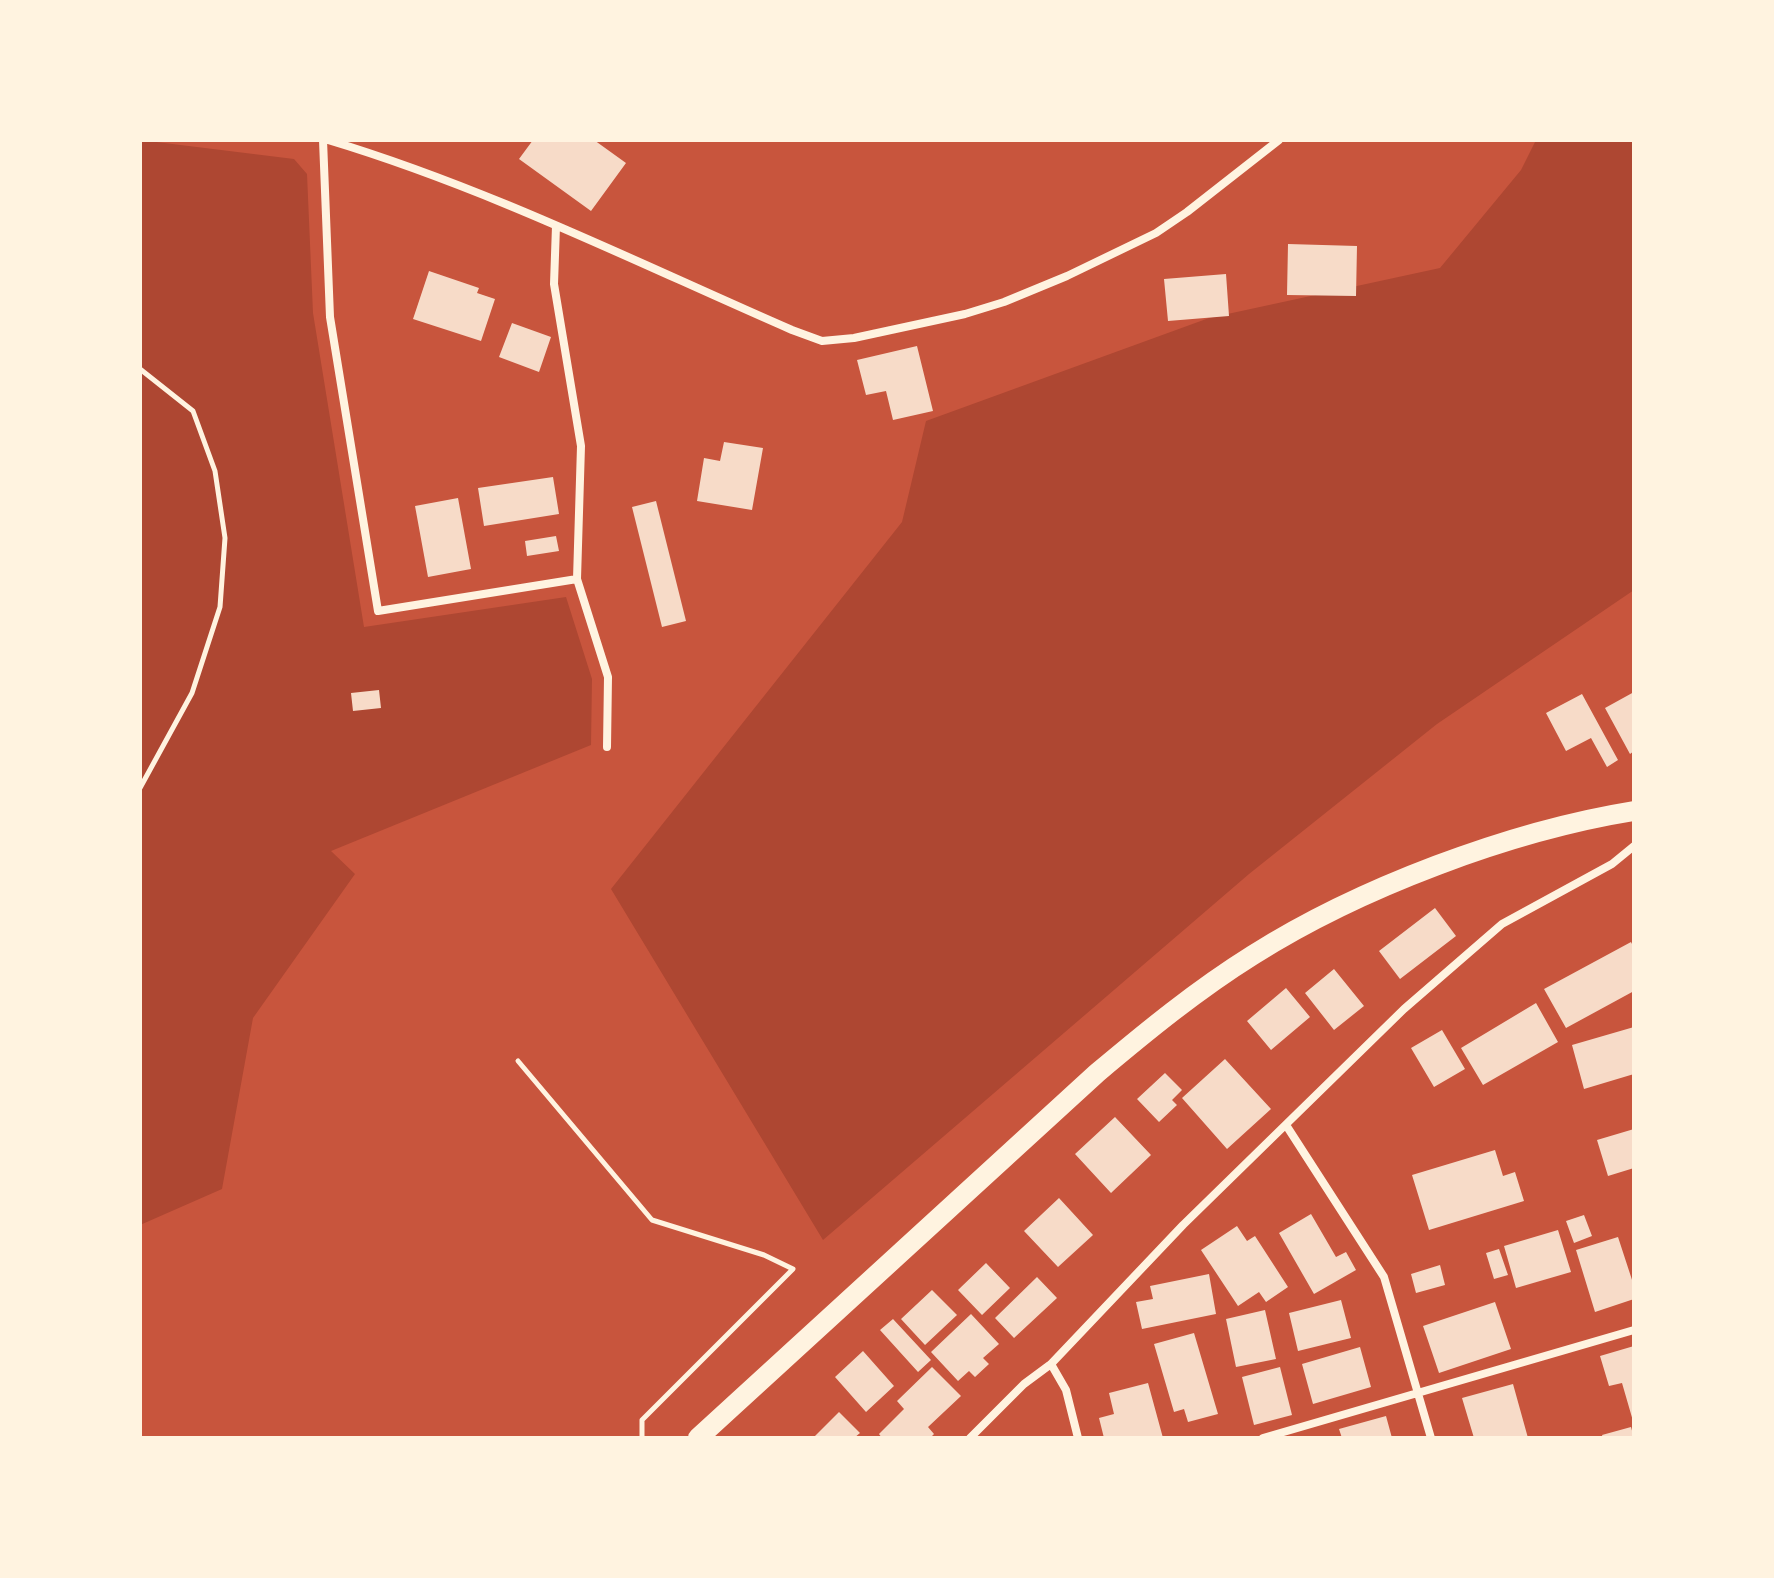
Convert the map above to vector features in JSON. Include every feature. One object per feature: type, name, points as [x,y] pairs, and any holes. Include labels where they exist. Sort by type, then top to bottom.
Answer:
[{"type":"main road","points":[[698,1438],[1097,1073],[1160,1020],[1217,979],[1316,918],[1383,888],[1520,837],[1633,814]]},
{"type":"street","points":[[577,579],[378,611],[330,317],[325,140],[374,154],[556,226],[822,341],[854,338],[965,314],[1067,276],[1156,233],[1279,140]]},
{"type":"street","points":[[556,226],[554,284],[581,446],[577,579],[608,677],[607,747]]},
{"type":"street","points":[[970,1438],[1024,1384],[1051,1364],[1183,1225],[1404,1009],[1502,924],[1612,864],[1634,846]]},
{"type":"street","points":[[1286,1125],[1384,1277],[1431,1438]]},
{"type":"street","points":[[1263,1438],[1634,1330]]},
{"type":"street","points":[[1051,1364],[1066,1390],[1078,1438]]},
{"type":"path","points":[[140,369],[193,411],[215,471],[225,538],[220,607],[192,693],[140,788]]},
{"type":"path","points":[[518,1061],[652,1220],[764,1255],[793,1269],[642,1420],[642,1438]]},
{"type":"shaded area","points":[[140,140],[294,159],[307,174],[313,313],[364,627],[566,597],[592,679],[591,745],[331,851],[355,874],[253,1018],[222,1189],[140,1225]]},
{"type":"shaded area","points":[[1536,140],[1634,140],[1634,590],[1437,724],[1249,874],[823,1240],[611,889],[902,522],[926,421],[1209,318],[1440,268],[1521,170]]},
{"type":"building","points":[[533,140],[594,140],[626,163],[591,211],[519,159]]},
{"type":"building","points":[[1288,244],[1357,246],[1356,296],[1287,295]]},
{"type":"building","points":[[429,271],[479,288],[477,293],[495,299],[481,341],[413,319]]},
{"type":"building","points":[[1226,274],[1229,316],[1168,321],[1164,279]]},
{"type":"building","points":[[512,323],[551,337],[539,372],[499,357]]},
{"type":"building","points":[[917,346],[933,411],[893,420],[886,391],[866,395],[857,360]]},
{"type":"building","points":[[724,442],[763,448],[752,510],[697,501],[704,458],[720,461]]},
{"type":"building","points":[[553,477],[559,514],[484,526],[478,488]]},
{"type":"building","points":[[458,498],[471,569],[428,577],[415,506]]},
{"type":"building","points":[[656,501],[686,621],[662,627],[632,507]]},
{"type":"building","points":[[556,536],[559,551],[527,556],[525,541]]},
{"type":"building","points":[[379,690],[381,708],[353,711],[351,693]]},
{"type":"building","points":[[1634,692],[1634,751],[1630,754],[1605,708]]},
{"type":"building","points":[[1582,694],[1618,760],[1607,767],[1591,738],[1566,751],[1546,713]]},
{"type":"building","points":[[1435,908],[1456,936],[1400,979],[1379,951]]},
{"type":"building","points":[[1631,942],[1634,948],[1634,991],[1566,1028],[1544,989]]},
{"type":"building","points":[[1334,969],[1364,1006],[1334,1030],[1305,993]]},
{"type":"building","points":[[1286,988],[1310,1017],[1271,1050],[1247,1021]]},
{"type":"building","points":[[1536,1003],[1558,1042],[1483,1085],[1461,1048]]},
{"type":"building","points":[[1634,1027],[1634,1074],[1584,1089],[1572,1045]]},
{"type":"building","points":[[1442,1030],[1465,1069],[1434,1087],[1411,1048]]},
{"type":"building","points":[[1225,1059],[1271,1109],[1227,1149],[1182,1098]]},
{"type":"building","points":[[1165,1073],[1182,1090],[1172,1100],[1177,1105],[1159,1122],[1137,1099]]},
{"type":"building","points":[[1115,1117],[1151,1155],[1111,1193],[1075,1154]]},
{"type":"building","points":[[1634,1129],[1634,1168],[1608,1176],[1597,1140]]},
{"type":"building","points":[[1495,1150],[1503,1176],[1515,1172],[1524,1201],[1429,1230],[1412,1175]]},
{"type":"building","points":[[1059,1198],[1093,1235],[1058,1267],[1024,1231]]},
{"type":"building","points":[[1311,1214],[1336,1257],[1346,1252],[1356,1270],[1314,1294],[1279,1233]]},
{"type":"building","points":[[1584,1215],[1592,1236],[1574,1243],[1566,1221]]},
{"type":"building","points":[[1237,1226],[1247,1241],[1255,1236],[1288,1287],[1266,1302],[1259,1292],[1238,1306],[1201,1250]]},
{"type":"building","points":[[1558,1230],[1571,1272],[1516,1288],[1504,1246]]},
{"type":"building","points":[[1618,1237],[1634,1286],[1634,1299],[1595,1312],[1576,1250]]},
{"type":"building","points":[[1499,1249],[1508,1275],[1494,1279],[1486,1253]]},
{"type":"building","points":[[986,1263],[1010,1288],[982,1315],[958,1290]]},
{"type":"building","points":[[1440,1265],[1445,1285],[1416,1293],[1411,1274]]},
{"type":"building","points":[[1209,1274],[1216,1314],[1142,1329],[1136,1302],[1153,1299],[1150,1286]]},
{"type":"building","points":[[1037,1277],[1057,1298],[1014,1338],[995,1318]]},
{"type":"building","points":[[932,1290],[957,1315],[925,1345],[901,1319]]},
{"type":"building","points":[[1341,1300],[1351,1338],[1298,1351],[1289,1313]]},
{"type":"building","points":[[1495,1302],[1511,1349],[1439,1373],[1423,1326]]},
{"type":"building","points":[[1265,1310],[1276,1359],[1236,1367],[1226,1319]]},
{"type":"building","points":[[971,1314],[999,1344],[983,1358],[989,1364],[975,1377],[969,1371],[958,1381],[931,1352]]},
{"type":"building","points":[[893,1319],[931,1360],[918,1372],[880,1330]]},
{"type":"building","points":[[1194,1333],[1218,1414],[1188,1422],[1184,1409],[1174,1412],[1154,1344]]},
{"type":"building","points":[[1634,1346],[1633,1421],[1622,1383],[1609,1386],[1600,1356]]},
{"type":"building","points":[[1360,1347],[1371,1387],[1313,1404],[1302,1364]]},
{"type":"building","points":[[863,1351],[894,1386],[866,1412],[835,1377]]},
{"type":"building","points":[[932,1367],[961,1396],[928,1427],[934,1434],[930,1438],[882,1438],[879,1434],[904,1409],[897,1401]]},
{"type":"building","points":[[1280,1367],[1292,1415],[1254,1425],[1242,1377]]},
{"type":"building","points":[[1148,1383],[1163,1438],[1104,1438],[1099,1418],[1114,1414],[1109,1393]]},
{"type":"building","points":[[1513,1384],[1528,1438],[1474,1438],[1462,1398]]},
{"type":"building","points":[[839,1412],[860,1433],[854,1438],[813,1438]]},
{"type":"building","points":[[1386,1416],[1392,1438],[1342,1438],[1339,1429]]},
{"type":"building","points":[[1631,1427],[1634,1438],[1603,1438],[1602,1435]]}]
